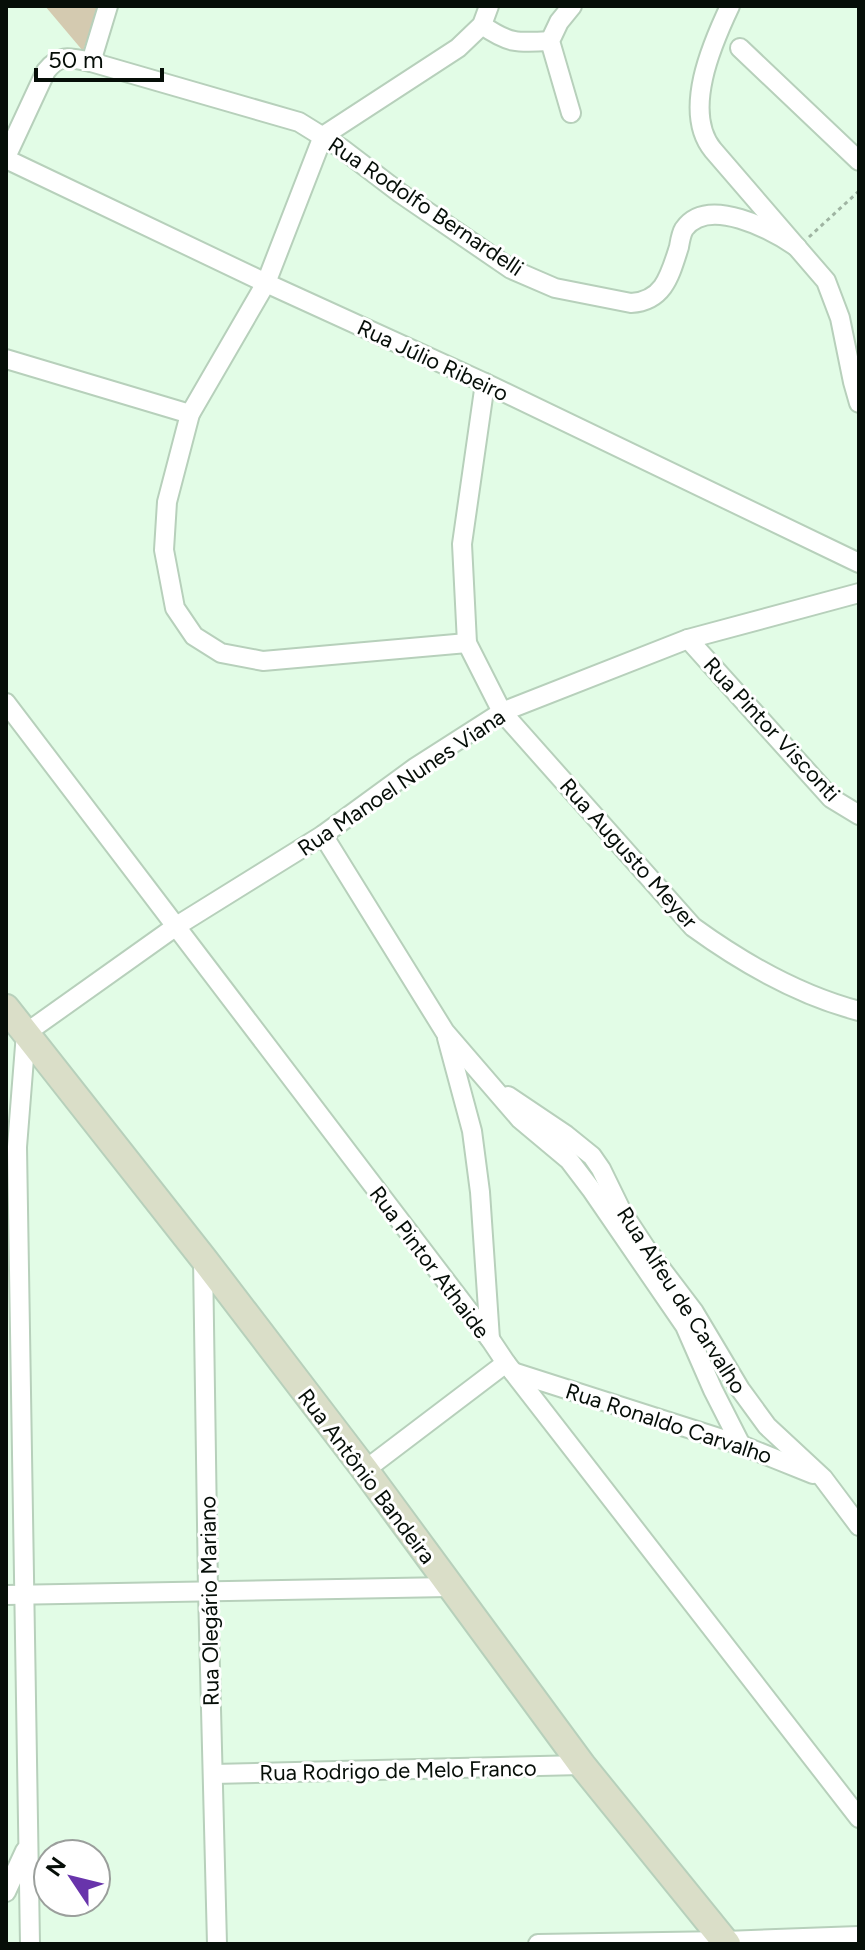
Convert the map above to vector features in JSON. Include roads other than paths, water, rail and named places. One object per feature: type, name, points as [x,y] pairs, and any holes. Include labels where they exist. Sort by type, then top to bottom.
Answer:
[{"type":"street","points":[[91,62],[108,6]]},
{"type":"street","points":[[485,383],[462,544],[467,643],[263,661],[221,653],[194,636],[175,608],[164,550],[167,502],[190,414],[266,283],[323,136],[458,48],[482,25],[489,6]]},
{"type":"street","points":[[571,113],[550,41],[559,22],[572,6]]},
{"type":"street","points":[[730,6],[730,39],[702,87],[699,106],[702,130],[707,143],[826,281],[840,318],[859,403]]},
{"type":"street","points":[[482,25],[500,38],[519,43],[550,41]]},
{"type":"street","points":[[730,39],[859,161]]},
{"type":"street","name":"Rua Rodolfo Bernardelli","points":[[6,158],[46,71],[54,61],[67,57],[299,122],[511,269],[555,288],[631,303],[643,302],[655,296],[671,273],[684,230],[709,214],[736,218],[774,231],[797,247]]},
{"type":"street","name":"Rua Júlio Ribeiro","points":[[6,158],[859,563]]},
{"type":"street","points":[[6,359],[190,414]]},
{"type":"street","name":"Rua Manoel Nunes Viana","points":[[26,1033],[175,927],[323,835],[416,767],[502,712],[688,639],[859,593]]},
{"type":"street","name":"Rua Pintor Visconti","points":[[688,639],[831,798],[859,815]]},
{"type":"street","name":"Rua Augusto Meyer","points":[[467,643],[502,712],[693,927],[729,953],[783,984],[859,1011]]},
{"type":"street","name":"Rua Pintor Athaide","points":[[6,703],[510,1368],[859,1818]]},
{"type":"street","name":"Rua Alfeu de Carvalho","points":[[323,835],[445,1032],[520,1119],[569,1160],[685,1326],[741,1445]]},
{"type":"street","name":"Rua Antônio Bandeira","points":[[6,1008],[365,1470],[582,1765],[726,1943]]},
{"type":"street","points":[[445,1032],[472,1131],[480,1192],[490,1339]]},
{"type":"street","points":[[26,1033],[17,1147],[15,1595],[30,1944]]},
{"type":"street","name":"Rua Alfeu de Carvalho","points":[[495,1089],[525,1106],[592,1156],[622,1212],[694,1312],[740,1389],[767,1426],[823,1478],[859,1526]]},
{"type":"street","name":"Rua Olegário Mariano","points":[[203,1258],[217,1944]]},
{"type":"street","points":[[365,1470],[510,1368]]},
{"type":"street","name":"Rua Ronaldo Carvalho","points":[[510,1368],[741,1445],[823,1478]]},
{"type":"street","points":[[15,1595],[449,1587]]},
{"type":"street","name":"Rua Rodrigo de Melo Franco","points":[[213,1774],[582,1765]]},
{"type":"street","points":[[6,1892],[28,1846]]},
{"type":"street","points":[[538,1944],[726,1943],[859,1936]]}]
